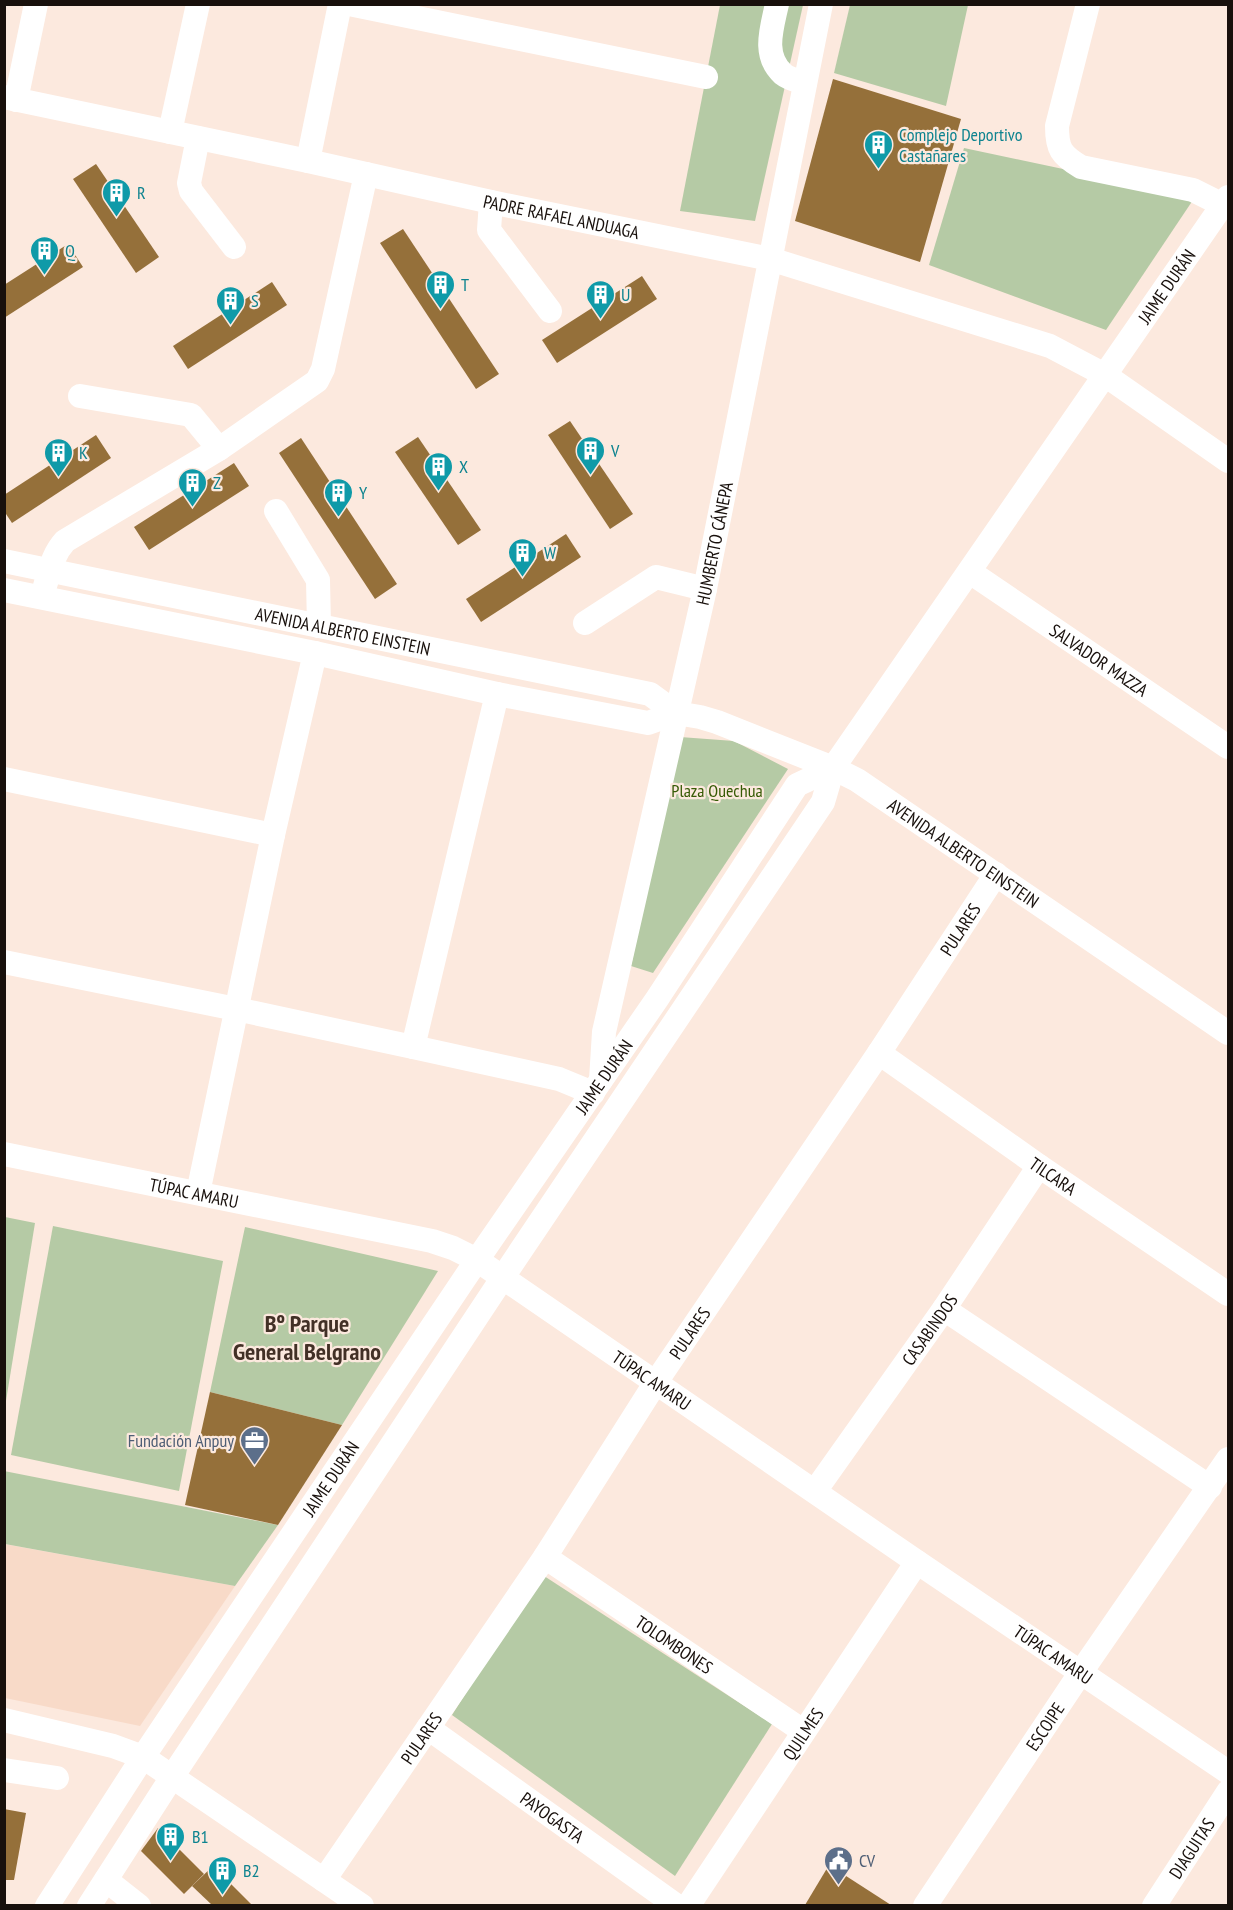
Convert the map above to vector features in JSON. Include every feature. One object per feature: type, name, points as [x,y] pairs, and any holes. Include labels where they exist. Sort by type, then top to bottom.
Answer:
[{"type":"street","points":[[10,98],[36,4]]},
{"type":"street","points":[[170,132],[198,4]]},
{"type":"street","points":[[308,161],[340,4]]},
{"type":"street","points":[[349,4],[706,77]]},
{"type":"street","points":[[777,4],[769,43],[771,55],[784,75],[806,83]]},
{"type":"street","name":"HUMBERTO CÁNEPA","points":[[597,1086],[604,1032],[705,590],[821,4]]},
{"type":"street","points":[[1088,4],[1057,126],[1057,140],[1066,158],[1081,167],[1193,190],[1226,201]]},
{"type":"street","name":"PADRE RAFAEL ANDUAGA","points":[[10,98],[491,202],[770,259],[1050,345],[1105,375],[1228,461]]},
{"type":"street","points":[[198,138],[189,183],[190,191],[234,247]]},
{"type":"street","points":[[42,597],[58,548],[65,541],[219,449],[317,381],[323,369],[366,174]]},
{"type":"street","name":"JAIME DURÁN","points":[[172,1777],[503,1277],[823,802],[833,768],[1226,201]]},
{"type":"street","points":[[491,202],[489,230],[550,311]]},
{"type":"street","points":[[80,396],[191,415],[219,449]]},
{"type":"street","points":[[276,511],[318,580],[319,626]]},
{"type":"street","name":"AVENIDA ALBERTO EINSTEIN","points":[[4,561],[650,694],[676,713],[717,722],[833,768],[857,780],[1228,1033]]},
{"type":"street","name":"SALVADOR MAZZA","points":[[970,572],[1228,747]]},
{"type":"street","points":[[585,623],[656,577],[705,590]]},
{"type":"street","name":"AVENIDA ALBERTO EINSTEIN","points":[[4,590],[315,653],[497,694],[648,723],[676,713]]},
{"type":"street","points":[[198,1193],[273,835],[315,653]]},
{"type":"street","points":[[413,1047],[497,694]]},
{"type":"street","name":"JAIME DURÁN","points":[[47,1905],[143,1757],[477,1260],[657,999],[797,785],[833,768]]},
{"type":"street","points":[[4,779],[273,835]]},
{"type":"street","name":"PULARES","points":[[324,1880],[544,1557],[656,1382],[879,1053],[996,874]]},
{"type":"street","points":[[4,962],[236,1008],[597,1086]]},
{"type":"street","name":"TILCARA","points":[[879,1053],[1228,1294]]},
{"type":"street","name":"TÚPAC AMARU","points":[[4,1154],[432,1241],[477,1260],[1228,1772]]},
{"type":"street","name":"CASABINDOS","points":[[815,1491],[944,1309],[1040,1166]]},
{"type":"street","points":[[944,1309],[1210,1487]]},
{"type":"street","name":"ESCOIPE","points":[[925,1905],[1081,1672],[1228,1459]]},
{"type":"street","name":"TOLOMBONES","points":[[544,1557],[803,1731]]},
{"type":"street","name":"QUILMES","points":[[688,1905],[917,1562]]},
{"type":"street","points":[[4,1720],[112,1746],[143,1757],[362,1905]]},
{"type":"street","name":"PAYOGASTA","points":[[428,1728],[677,1905]]},
{"type":"street","points":[[4,1770],[57,1778]]},
{"type":"street","points":[[89,1905],[172,1777]]},
{"type":"street","name":"DIAGUITAS","points":[[1154,1905],[1228,1792]]},
{"type":"street","points":[[106,1880],[139,1905]]},
{"type":"shaded area","points":[[4,1544],[235,1586],[140,1726],[5,1698]]},
{"type":"green space","points":[[720,5],[803,5],[755,221],[680,211]]},
{"type":"green space","points":[[850,5],[968,5],[946,106],[834,73]]},
{"type":"green space","points":[[964,148],[1195,197],[1106,330],[929,265]]},
{"type":"green space","name":"Plaza Quechua","points":[[680,737],[734,741],[788,769],[653,973],[631,966]]},
{"type":"green space","points":[[4,1217],[35,1223],[5,1407]]},
{"type":"green space","points":[[53,1226],[223,1261],[179,1491],[11,1455]]},
{"type":"green space","points":[[245,1227],[438,1271],[342,1425],[210,1392]]},
{"type":"green space","points":[[4,1471],[278,1525],[235,1586],[5,1544]]},
{"type":"green space","points":[[541,1574],[772,1724],[675,1876],[452,1715]]},
{"type":"building","name":"Complejo Deportivo Castañares","points":[[833,79],[961,119],[920,262],[795,221]]},
{"type":"building","name":"R","points":[[96,164],[159,257],[136,273],[73,179]]},
{"type":"building","name":"T","points":[[403,229],[499,374],[476,389],[380,243]]},
{"type":"building","name":"Q","points":[[68,244],[83,267],[4,318],[4,285]]},
{"type":"building","name":"U","points":[[642,276],[657,299],[557,363],[542,340]]},
{"type":"building","name":"S","points":[[272,282],[287,305],[188,369],[173,346]]},
{"type":"building","name":"V","points":[[570,421],[633,514],[610,529],[548,435]]},
{"type":"building","name":"K","points":[[96,435],[111,458],[12,523],[4,511],[4,495]]},
{"type":"building","name":"X","points":[[418,437],[481,530],[458,545],[395,452]]},
{"type":"building","name":"Y","points":[[301,438],[397,584],[375,599],[279,453]]},
{"type":"building","name":"Z","points":[[234,463],[249,486],[149,550],[134,527]]},
{"type":"building","name":"W","points":[[566,534],[581,557],[481,622],[466,599]]},
{"type":"building","name":"Fundación Anpuy","points":[[210,1392],[342,1425],[278,1525],[185,1505]]},
{"type":"building","points":[[4,1809],[26,1813],[14,1880],[4,1880]]},
{"type":"building","name":"B1","points":[[158,1828],[204,1874],[184,1894],[141,1851]]},
{"type":"building","name":"CV","points":[[829,1865],[891,1905],[805,1905]]},
{"type":"building","name":"B2","points":[[213,1866],[252,1905],[212,1905],[192,1886]]},
{"type":"place","name":"Complejo Deportivo Castañares","points":[[878,170]]},
{"type":"place","name":"R","points":[[116,218]]},
{"type":"place","name":"Q","points":[[44,276]]},
{"type":"place","name":"T","points":[[440,310]]},
{"type":"place","name":"U","points":[[600,320]]},
{"type":"place","name":"S","points":[[230,326]]},
{"type":"place","name":"V","points":[[590,476]]},
{"type":"place","name":"K","points":[[58,478]]},
{"type":"place","name":"X","points":[[438,492]]},
{"type":"place","name":"Z","points":[[192,508]]},
{"type":"place","name":"Y","points":[[338,518]]},
{"type":"place","name":"W","points":[[523,578]]},
{"type":"place","name":"Fundación Anpuy","points":[[255,1466]]},
{"type":"place","name":"B1","points":[[171,1862]]},
{"type":"place","name":"CV","points":[[838,1886]]},
{"type":"place","name":"B2","points":[[222,1896]]},
{"type":"district","name":"Bº Parque General Belgrano","points":[[307,1337]]}]
